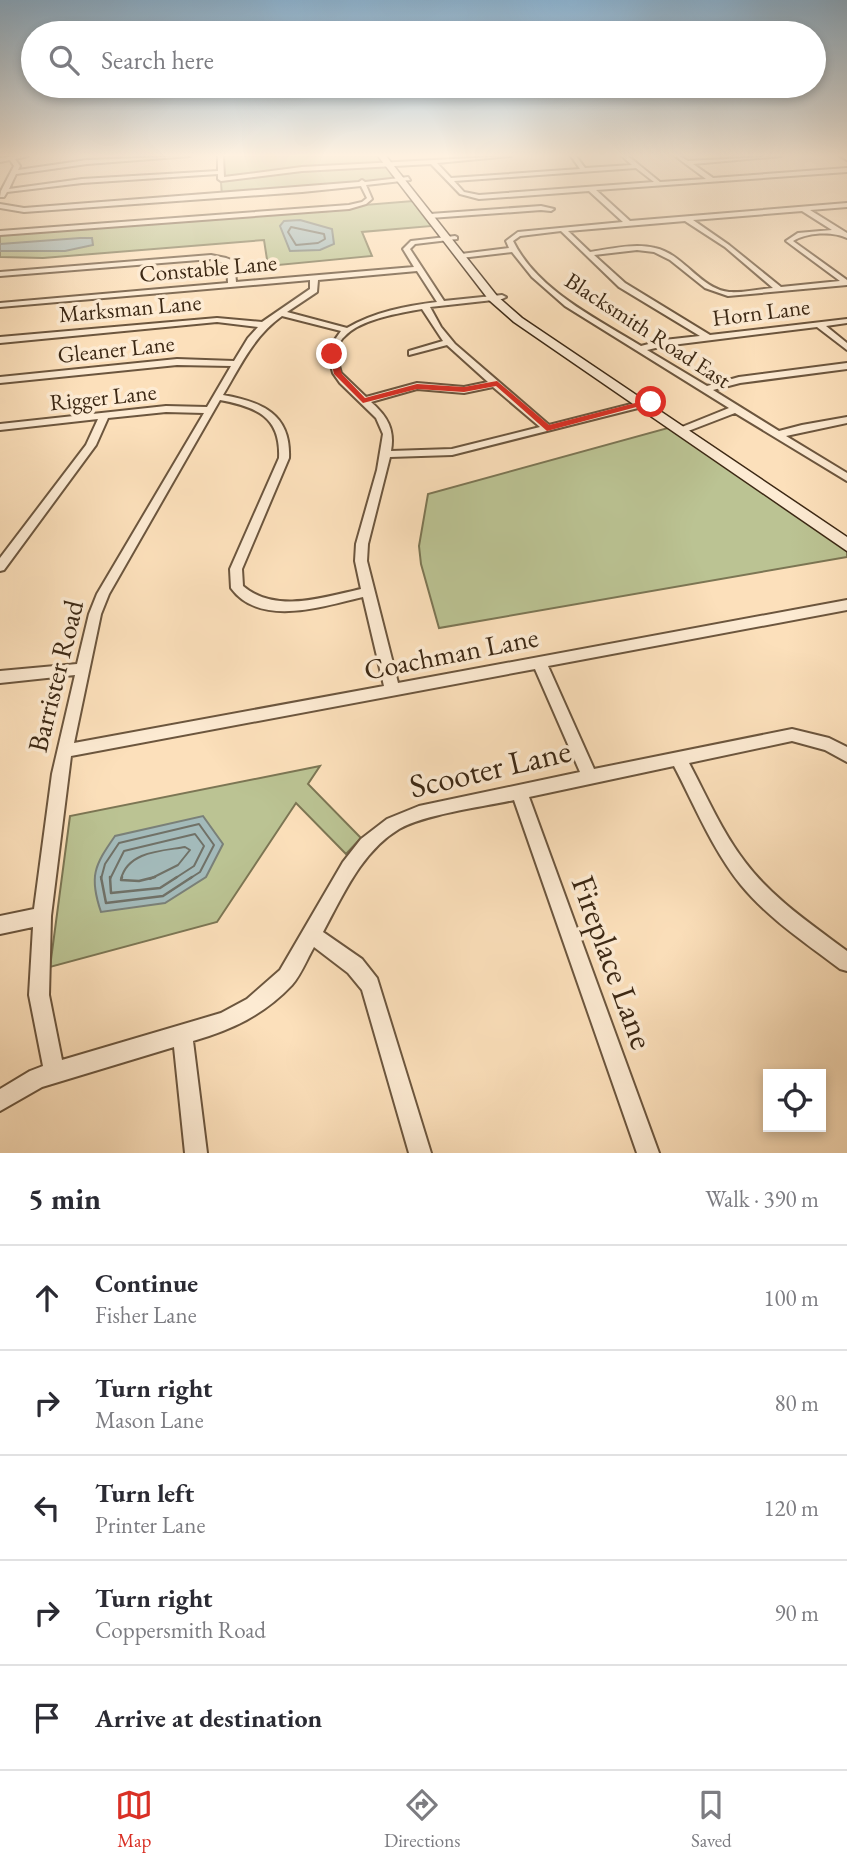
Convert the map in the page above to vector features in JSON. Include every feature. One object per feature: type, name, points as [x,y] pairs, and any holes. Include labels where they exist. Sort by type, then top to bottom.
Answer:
[{"type":"main road","points":[[429,210],[518,320],[646,403],[847,545]]},
{"type":"main road","points":[[684,429],[847,534]]},
{"type":"street","points":[[168,221],[169,210]]},
{"type":"street","points":[[0,233],[308,210]]},
{"type":"street","points":[[434,216],[517,210]]},
{"type":"street","points":[[613,210],[628,223]]},
{"type":"street","points":[[465,256],[513,250],[509,241],[518,234],[795,210]]},
{"type":"street","points":[[805,210],[843,234]]},
{"type":"street","points":[[687,219],[727,246],[780,290]]},
{"type":"street","points":[[562,229],[622,285],[707,337]]},
{"type":"street","points":[[843,234],[798,235],[789,241],[847,283]]},
{"type":"street","points":[[442,304],[418,269],[407,246],[414,242],[450,238]]},
{"type":"street","name":"Blacksmith Road East","points":[[513,250],[545,285],[568,304],[847,478]]},
{"type":"street","points":[[588,254],[656,250],[666,254],[693,278],[718,291],[737,294],[847,283]]},
{"type":"street","points":[[130,264],[131,251]]},
{"type":"street","points":[[0,274],[224,259],[231,263],[232,285]]},
{"type":"street","name":"Constable Lane","points":[[0,305],[418,269]]},
{"type":"street","name":"Barrister Road","points":[[54,1072],[39,995],[42,916],[64,751],[95,614],[103,594],[236,364],[264,325],[314,290],[314,278]]},
{"type":"street","points":[[392,689],[362,571],[362,544],[388,437],[385,425],[338,374],[333,364],[334,346],[346,330],[380,314],[498,297]]},
{"type":"street","points":[[425,306],[449,342],[547,428]]},
{"type":"street","points":[[279,313],[346,330]]},
{"type":"street","name":"Marksman Lane","points":[[0,340],[217,320],[264,325]]},
{"type":"street","name":"Horn Lane","points":[[639,349],[707,337],[847,321]]},
{"type":"street","points":[[818,324],[847,347]]},
{"type":"street","points":[[412,353],[449,342]]},
{"type":"street","name":"Gleaner Lane","points":[[0,380],[177,362],[236,364]]},
{"type":"street","points":[[704,390],[739,380],[847,366]]},
{"type":"street","points":[[363,401],[417,386],[464,390],[497,383]]},
{"type":"street","points":[[218,397],[259,407],[283,434],[286,445],[284,458],[236,569],[237,588],[249,600],[272,607],[367,592]]},
{"type":"street","points":[[385,454],[452,452],[646,403]]},
{"type":"street","name":"Rigger Lane","points":[[0,427],[166,409],[210,410]]},
{"type":"street","points":[[684,429],[736,409]]},
{"type":"street","points":[[0,567],[91,445],[104,416]]},
{"type":"street","points":[[778,436],[802,428],[847,420]]},
{"type":"street","name":"Coachman Lane","points":[[64,751],[847,604]]},
{"type":"street","points":[[539,661],[590,777]]},
{"type":"street","points":[[0,677],[82,669]]},
{"type":"street","name":"Scooter Lane","points":[[0,1101],[25,1083],[54,1072],[224,1022],[254,1006],[287,977],[349,867],[367,845],[393,824],[419,814],[792,735],[829,744],[847,755]]},
{"type":"street","points":[[678,758],[726,848],[746,878],[787,918],[847,962]]},
{"type":"street","name":"Fireplace Lane","points":[[519,792],[648,1153]]},
{"type":"street","points":[[0,925],[42,916]]},
{"type":"street","points":[[311,934],[355,966],[370,985],[420,1153]]},
{"type":"street","points":[[182,1034],[196,1153]]},
{"type":"green space","points":[[306,210],[420,210],[432,226],[362,232],[372,256],[268,266],[264,240],[43,258],[0,257],[0,235]]},
{"type":"green space","points":[[675,426],[847,544],[847,557],[439,628],[421,564],[419,546],[428,494]]},
{"type":"green space","points":[[320,766],[308,784],[361,838],[346,854],[296,803],[217,922],[50,967],[70,816]]},
{"type":"water","points":[[300,220],[332,229],[334,244],[320,250],[290,251],[280,226],[284,221]]},
{"type":"water","points":[[92,238],[93,245],[65,251],[0,251],[0,244]]},
{"type":"water","points":[[203,816],[223,844],[206,877],[165,903],[101,912],[95,890],[96,872],[102,856],[115,836]]},
{"type":"route","points":[[332,354],[338,374],[363,401],[417,386],[464,390],[497,383],[527,407],[547,428],[651,402]]}]
